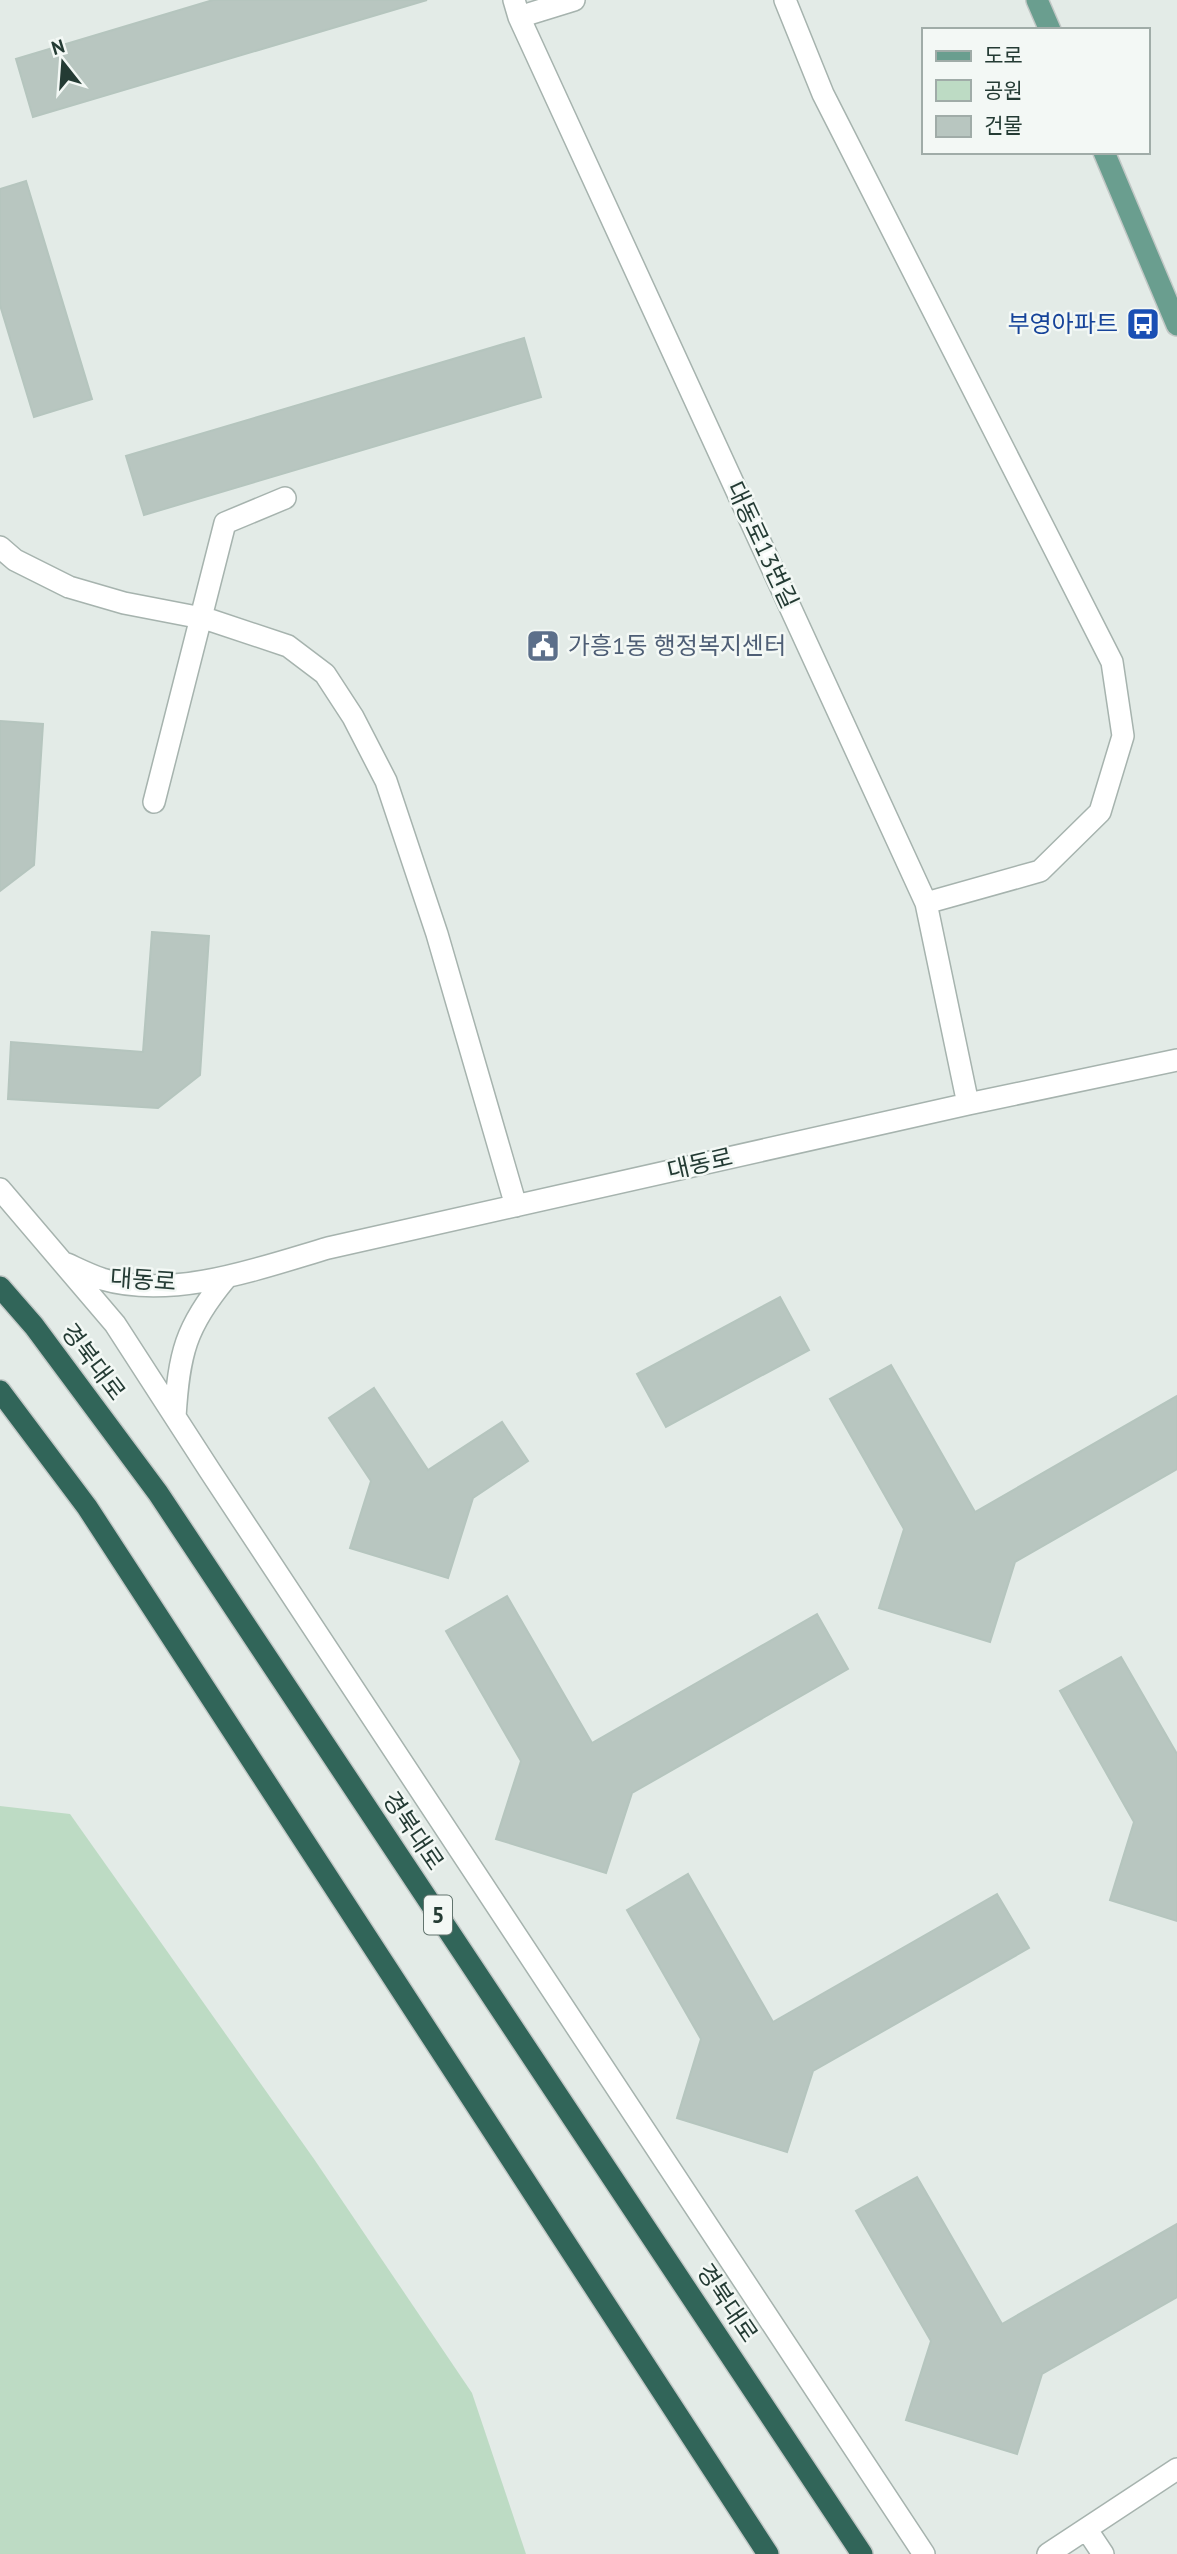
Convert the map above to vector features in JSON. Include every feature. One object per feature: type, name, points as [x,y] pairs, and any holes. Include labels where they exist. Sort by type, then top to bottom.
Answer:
[{"type":"highway","name":"경북대로","points":[[0,1287],[34,1326],[166,1504],[862,2554]]},
{"type":"highway","points":[[0,1391],[87,1507],[768,2554]]},
{"type":"main road","points":[[1037,0],[1049,28]]},
{"type":"main road","points":[[1105,154],[1177,325]]},
{"type":"street","points":[[517,9],[574,0]]},
{"type":"street","points":[[785,0],[823,94],[1112,662],[1123,736],[1100,812],[1040,871],[926,903]]},
{"type":"street","name":"대동로13번길","points":[[517,9],[926,903],[968,1104]]},
{"type":"street","points":[[154,802],[225,523],[285,498]]},
{"type":"street","points":[[0,547],[15,560],[69,587],[124,603],[201,618],[288,646],[325,674],[353,717],[386,781],[437,934],[516,1206]]},
{"type":"street","name":"대동로","points":[[64,1263],[103,1279],[149,1285],[196,1283],[226,1278],[328,1248],[968,1104],[1177,1060]]},
{"type":"street","points":[[0,1189],[115,1324],[924,2554]]},
{"type":"street","name":"대동로","points":[[175,1417],[178,1372],[184,1345],[204,1305],[226,1278]]},
{"type":"street","points":[[1048,2554],[1177,2469]]},
{"type":"street","points":[[1087,2529],[1103,2554]]},
{"type":"green space","points":[[0,1806],[70,1814],[314,2159],[472,2393],[526,2554],[0,2554]]},
{"type":"building","points":[[213,0],[427,0],[33,117],[16,59]]},
{"type":"building","points":[[26,181],[92,399],[34,417],[0,305],[0,189]]},
{"type":"building","points":[[524,338],[541,397],[144,515],[126,456]]},
{"type":"building","points":[[0,721],[43,724],[34,865],[0,891]]},
{"type":"building","points":[[152,932],[209,936],[200,1075],[158,1108],[8,1099],[11,1042],[143,1052]]},
{"type":"building","points":[[780,1297],[809,1350],[666,1427],[637,1374]]},
{"type":"building","points":[[891,1365],[975,1512],[1177,1396],[1177,1469],[1015,1562],[990,1642],[879,1608],[904,1529],[830,1399]]},
{"type":"building","points":[[374,1388],[428,1470],[502,1422],[528,1461],[473,1498],[448,1578],[350,1548],[371,1481],[329,1418]]},
{"type":"building","points":[[507,1596],[592,1743],[817,1614],[848,1669],[632,1793],[606,1873],[496,1839],[521,1761],[446,1631]]},
{"type":"building","points":[[1121,1657],[1177,1754],[1177,1921],[1110,1900],[1134,1822],[1060,1691]]},
{"type":"building","points":[[688,1874],[773,2022],[997,1894],[1029,1948],[813,2071],[787,2152],[677,2118],[701,2039],[627,1910]]},
{"type":"building","points":[[917,2177],[1002,2324],[1177,2224],[1177,2297],[1042,2374],[1017,2454],[906,2420],[931,2341],[856,2211]]},
{"type":"place","name":"부영아파트","points":[[1143,324]]},
{"type":"place","name":"가흥1동 행정복지센터","points":[[543,646]]}]
